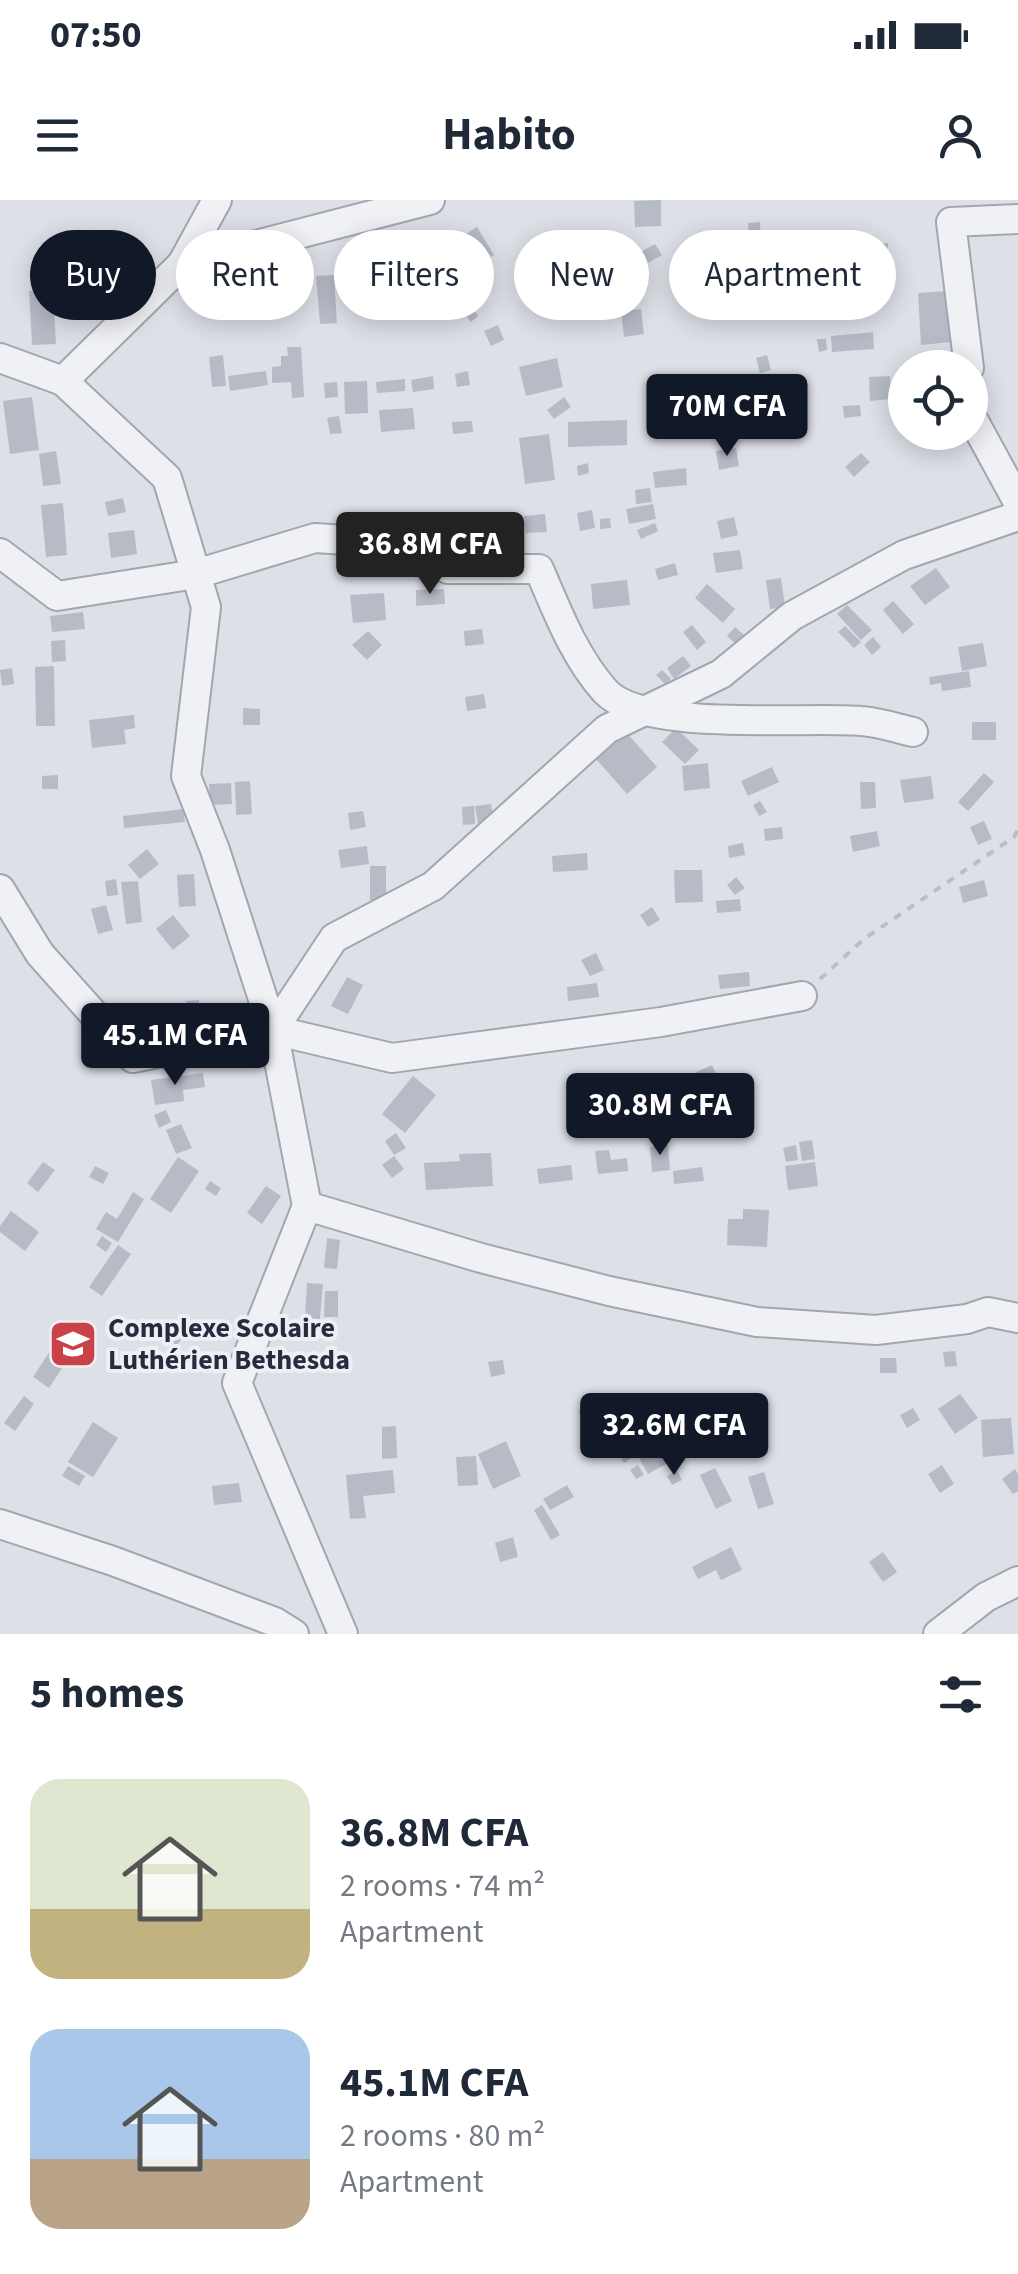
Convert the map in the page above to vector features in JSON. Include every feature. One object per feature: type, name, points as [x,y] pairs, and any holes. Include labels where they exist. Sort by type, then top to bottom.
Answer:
[{"type":"street","points":[[201,230],[217,200]]},
{"type":"street","points":[[314,230],[430,200]]},
{"type":"street","points":[[967,350],[952,222],[1018,220]]},
{"type":"street","points":[[62,382],[176,270]]},
{"type":"street","points":[[0,358],[62,382],[167,478],[206,607],[186,776],[216,850],[273,1030],[306,1206],[237,1382],[343,1634]]},
{"type":"street","points":[[988,447],[1018,502]]},
{"type":"street","points":[[273,1030],[334,938],[433,886],[607,730],[721,674],[792,616],[904,555],[1018,516]]},
{"type":"street","points":[[0,553],[57,596],[196,574],[316,538],[394,543],[448,568],[539,569],[570,639],[607,694],[644,711],[758,722],[862,720],[913,732]]},
{"type":"street","points":[[0,889],[40,954],[133,1058],[273,1030],[392,1058],[661,1022],[802,996]]},
{"type":"street","points":[[306,1206],[518,1267],[757,1322],[876,1330],[966,1319],[988,1312],[1018,1318]]},
{"type":"street","points":[[0,1524],[131,1568],[275,1622],[294,1634]]},
{"type":"street","points":[[938,1634],[986,1596],[1018,1581]]},
{"type":"path","points":[[802,996],[864,939],[1014,837],[1018,829]]},
{"type":"building","points":[[661,200],[661,226],[635,227],[634,201]]},
{"type":"building","points":[[760,222],[760,230],[748,230],[748,223]]},
{"type":"building","points":[[655,244],[662,255],[649,262],[649,247]]},
{"type":"building","points":[[334,275],[337,323],[320,324],[316,276]]},
{"type":"building","points":[[948,291],[951,342],[921,345],[918,293]]},
{"type":"building","points":[[31,320],[55,320],[56,344],[32,345]]},
{"type":"building","points":[[622,320],[642,320],[644,334],[624,337]]},
{"type":"building","points":[[498,325],[504,340],[491,346],[484,331]]},
{"type":"building","points":[[873,332],[874,349],[832,352],[831,336]]},
{"type":"building","points":[[817,339],[826,339],[827,350],[819,352]]},
{"type":"building","points":[[287,347],[301,347],[304,397],[292,398],[291,382],[272,383],[272,367],[281,366],[281,356],[288,356]]},
{"type":"building","points":[[223,355],[226,386],[212,387],[209,357]]},
{"type":"building","points":[[767,355],[771,370],[760,373],[756,358]]},
{"type":"building","points":[[557,358],[563,387],[526,396],[519,367]]},
{"type":"building","points":[[266,371],[268,385],[230,391],[228,376]]},
{"type":"building","points":[[468,371],[470,385],[457,387],[455,374]]},
{"type":"building","points":[[433,376],[434,389],[413,392],[411,380]]},
{"type":"building","points":[[888,376],[888,399],[870,401],[869,377]]},
{"type":"building","points":[[405,379],[405,391],[377,393],[376,382]]},
{"type":"building","points":[[772,380],[773,405],[757,406],[756,381]]},
{"type":"building","points":[[367,381],[368,413],[345,414],[344,382]]},
{"type":"building","points":[[337,382],[338,397],[325,398],[324,383]]},
{"type":"building","points":[[32,397],[39,450],[10,454],[3,401]]},
{"type":"building","points":[[564,397],[571,407],[554,419],[547,410]]},
{"type":"building","points":[[860,405],[861,416],[844,418],[843,406]]},
{"type":"building","points":[[413,408],[415,429],[381,432],[379,410]]},
{"type":"building","points":[[339,416],[342,433],[330,434],[327,418]]},
{"type":"building","points":[[627,420],[627,445],[568,447],[568,422]]},
{"type":"building","points":[[472,421],[473,432],[453,434],[452,422]]},
{"type":"building","points":[[549,434],[555,480],[525,484],[519,438]]},
{"type":"building","points":[[736,448],[739,466],[719,470],[716,451]]},
{"type":"building","points":[[56,451],[61,484],[43,486],[39,454]]},
{"type":"building","points":[[861,453],[870,462],[854,477],[845,467]]},
{"type":"building","points":[[588,463],[589,473],[578,476],[577,466]]},
{"type":"building","points":[[686,468],[687,485],[655,488],[653,472]]},
{"type":"building","points":[[650,488],[652,502],[636,504],[635,490]]},
{"type":"building","points":[[123,498],[126,512],[108,516],[105,502]]},
{"type":"building","points":[[63,503],[67,555],[46,557],[41,505]]},
{"type":"building","points":[[653,504],[656,519],[629,524],[626,509]]},
{"type":"building","points":[[592,510],[595,528],[580,531],[577,513]]},
{"type":"building","points":[[545,514],[547,532],[526,533],[524,516]]},
{"type":"building","points":[[734,517],[738,535],[721,539],[717,521]]},
{"type":"building","points":[[610,518],[611,528],[600,529],[600,519]]},
{"type":"building","points":[[655,523],[658,531],[641,539],[637,530]]},
{"type":"building","points":[[134,530],[137,554],[111,558],[108,533]]},
{"type":"building","points":[[740,550],[743,569],[716,573],[713,553]]},
{"type":"building","points":[[675,563],[678,575],[658,580],[655,569]]},
{"type":"building","points":[[936,568],[950,587],[925,605],[910,586]]},
{"type":"building","points":[[781,578],[785,607],[770,609],[766,580]]},
{"type":"building","points":[[627,580],[630,605],[593,609],[591,584]]},
{"type":"building","points":[[707,584],[735,609],[723,623],[695,598]]},
{"type":"building","points":[[444,589],[445,604],[416,606],[416,590]]},
{"type":"building","points":[[384,593],[386,620],[353,623],[350,595]]},
{"type":"building","points":[[893,601],[914,624],[903,634],[883,610]]},
{"type":"building","points":[[847,605],[872,630],[861,640],[837,614]]},
{"type":"building","points":[[83,612],[85,629],[52,632],[50,616]]},
{"type":"building","points":[[692,625],[706,642],[697,650],[683,632]]},
{"type":"building","points":[[845,626],[861,642],[854,648],[838,632]]},
{"type":"building","points":[[735,627],[745,636],[737,645],[727,636]]},
{"type":"building","points":[[482,629],[484,644],[465,646],[464,631]]},
{"type":"building","points":[[368,631],[382,645],[367,660],[352,645]]},
{"type":"building","points":[[873,637],[881,647],[872,655],[864,645]]},
{"type":"building","points":[[65,640],[66,661],[52,662],[51,641]]},
{"type":"building","points":[[983,643],[987,666],[962,671],[958,647]]},
{"type":"building","points":[[683,656],[691,666],[674,679],[667,668]]},
{"type":"building","points":[[54,666],[55,726],[36,726],[35,667]]},
{"type":"building","points":[[12,668],[14,684],[2,686],[0,670]]},
{"type":"building","points":[[662,670],[671,679],[665,684],[656,675]]},
{"type":"building","points":[[969,671],[971,687],[942,691],[941,683],[930,685],[929,677]]},
{"type":"building","points":[[484,694],[486,708],[467,711],[465,697]]},
{"type":"building","points":[[243,708],[260,709],[260,725],[243,725]]},
{"type":"building","points":[[134,715],[135,728],[124,730],[126,744],[92,748],[89,720]]},
{"type":"building","points":[[972,722],[996,722],[996,740],[972,740]]},
{"type":"building","points":[[676,728],[699,750],[685,764],[662,742]]},
{"type":"building","points":[[626,732],[657,767],[627,794],[596,759]]},
{"type":"building","points":[[708,763],[710,788],[684,791],[682,766]]},
{"type":"building","points":[[772,767],[779,782],[748,796],[741,781]]},
{"type":"building","points":[[984,773],[994,782],[968,811],[958,802]]},
{"type":"building","points":[[58,775],[58,789],[42,789],[42,776]]},
{"type":"building","points":[[931,776],[934,799],[904,803],[900,780]]},
{"type":"building","points":[[250,781],[252,814],[236,815],[235,782]]},
{"type":"building","points":[[860,782],[875,782],[876,808],[861,809]]},
{"type":"building","points":[[231,783],[232,804],[210,805],[209,784]]},
{"type":"building","points":[[760,801],[767,812],[759,816],[753,805]]},
{"type":"building","points":[[491,804],[494,821],[478,824],[475,806]]},
{"type":"building","points":[[474,806],[475,824],[463,825],[462,807]]},
{"type":"building","points":[[183,809],[185,822],[124,828],[123,816]]},
{"type":"building","points":[[363,811],[366,827],[350,830],[348,813]]},
{"type":"building","points":[[984,821],[992,839],[978,845],[970,827]]},
{"type":"building","points":[[782,827],[783,839],[765,841],[764,829]]},
{"type":"building","points":[[877,831],[880,846],[853,852],[850,836]]},
{"type":"building","points":[[743,843],[745,855],[729,858],[728,846]]},
{"type":"building","points":[[367,846],[369,864],[341,868],[338,850]]},
{"type":"building","points":[[147,849],[159,864],[140,879],[128,865]]},
{"type":"building","points":[[587,853],[588,870],[553,872],[552,856]]},
{"type":"building","points":[[370,866],[386,866],[386,900],[370,900]]},
{"type":"building","points":[[674,870],[702,870],[703,902],[675,903]]},
{"type":"building","points":[[194,874],[196,906],[179,907],[177,875]]},
{"type":"building","points":[[736,877],[745,888],[735,895],[727,885]]},
{"type":"building","points":[[116,879],[118,895],[107,896],[105,881]]},
{"type":"building","points":[[984,880],[988,896],[963,903],[959,887]]},
{"type":"building","points":[[138,881],[142,922],[126,924],[121,882]]},
{"type":"building","points":[[740,899],[741,911],[717,913],[716,901]]},
{"type":"building","points":[[106,905],[113,930],[98,934],[91,909]]},
{"type":"building","points":[[652,907],[660,920],[648,927],[640,915]]},
{"type":"building","points":[[173,915],[190,936],[173,950],[156,929]]},
{"type":"building","points":[[596,953],[604,970],[590,976],[581,960]]},
{"type":"building","points":[[749,972],[750,986],[720,989],[718,975]]},
{"type":"building","points":[[347,977],[363,985],[348,1014],[331,1006]]},
{"type":"building","points":[[597,983],[599,997],[568,1001],[567,987]]},
{"type":"building","points":[[199,1000],[199,1019],[186,1019],[186,1001]]},
{"type":"building","points":[[712,1065],[718,1079],[703,1087],[696,1072]]},
{"type":"building","points":[[203,1073],[205,1087],[183,1090],[184,1101],[155,1105],[151,1080]]},
{"type":"building","points":[[413,1076],[436,1095],[405,1133],[382,1114]]},
{"type":"building","points":[[166,1110],[171,1122],[159,1128],[154,1115]]},
{"type":"building","points":[[181,1124],[192,1148],[176,1154],[166,1130]]},
{"type":"building","points":[[396,1133],[406,1148],[394,1155],[385,1141]]},
{"type":"building","points":[[812,1140],[815,1159],[802,1161],[799,1142]]},
{"type":"building","points":[[668,1145],[670,1170],[652,1172],[650,1147]]},
{"type":"building","points":[[796,1145],[798,1160],[786,1162],[783,1148]]},
{"type":"building","points":[[609,1150],[611,1160],[627,1158],[628,1171],[598,1174],[595,1151]]},
{"type":"building","points":[[491,1153],[493,1186],[426,1190],[424,1163],[460,1161],[459,1154]]},
{"type":"building","points":[[394,1156],[404,1169],[392,1178],[382,1165]]},
{"type":"building","points":[[178,1157],[199,1171],[171,1213],[150,1199]]},
{"type":"building","points":[[43,1162],[55,1170],[38,1192],[27,1183]]},
{"type":"building","points":[[815,1162],[818,1186],[788,1190],[785,1166]]},
{"type":"building","points":[[571,1165],[573,1180],[539,1184],[537,1169]]},
{"type":"building","points":[[95,1166],[109,1173],[103,1184],[89,1177]]},
{"type":"building","points":[[702,1167],[704,1181],[674,1184],[673,1171]]},
{"type":"building","points":[[210,1181],[221,1188],[216,1196],[205,1189]]},
{"type":"building","points":[[266,1186],[281,1196],[262,1224],[247,1213]]},
{"type":"building","points":[[133,1192],[144,1199],[118,1242],[96,1229],[106,1212],[117,1219]]},
{"type":"building","points":[[743,1209],[769,1210],[767,1247],[727,1245],[728,1219],[743,1219]]},
{"type":"building","points":[[11,1211],[39,1232],[25,1251],[0,1232]]},
{"type":"building","points":[[102,1236],[112,1243],[106,1252],[96,1245]]},
{"type":"building","points":[[327,1238],[340,1240],[337,1269],[324,1268]]},
{"type":"building","points":[[118,1245],[131,1254],[102,1296],[89,1287]]},
{"type":"building","points":[[307,1283],[323,1284],[320,1319],[305,1318]]},
{"type":"building","points":[[325,1291],[338,1291],[338,1317],[324,1317]]},
{"type":"building","points":[[172,1324],[185,1335],[176,1346],[163,1335]]},
{"type":"building","points":[[60,1336],[76,1347],[49,1388],[33,1377]]},
{"type":"building","points":[[955,1351],[957,1366],[945,1367],[943,1352]]},
{"type":"building","points":[[880,1358],[896,1358],[897,1373],[880,1373]]},
{"type":"building","points":[[503,1360],[505,1374],[491,1377],[488,1362]]},
{"type":"building","points":[[960,1394],[978,1418],[955,1434],[938,1409]]},
{"type":"building","points":[[24,1396],[34,1404],[15,1431],[4,1423]]},
{"type":"building","points":[[754,1398],[756,1411],[708,1419],[706,1407]]},
{"type":"building","points":[[613,1404],[622,1449],[588,1456],[579,1410]]},
{"type":"building","points":[[690,1404],[694,1418],[670,1423],[667,1409]]},
{"type":"building","points":[[913,1408],[920,1420],[907,1428],[900,1415]]},
{"type":"building","points":[[1011,1418],[1014,1454],[983,1457],[981,1420]]},
{"type":"building","points":[[93,1422],[118,1438],[93,1477],[68,1462]]},
{"type":"building","points":[[396,1426],[397,1458],[382,1459],[382,1427]]},
{"type":"building","points":[[656,1432],[673,1460],[648,1474],[632,1446]]},
{"type":"building","points":[[506,1441],[521,1476],[493,1489],[478,1454]]},
{"type":"building","points":[[628,1449],[633,1457],[624,1463],[619,1455]]},
{"type":"building","points":[[476,1456],[478,1485],[458,1486],[456,1457]]},
{"type":"building","points":[[638,1465],[644,1475],[636,1479],[630,1470]]},
{"type":"building","points":[[942,1465],[954,1484],[940,1493],[928,1474]]},
{"type":"building","points":[[68,1466],[85,1476],[79,1486],[62,1476]]},
{"type":"building","points":[[715,1468],[732,1501],[716,1509],[700,1475]]},
{"type":"building","points":[[1015,1469],[1018,1491],[1013,1494],[1002,1479]]},
{"type":"building","points":[[393,1470],[395,1493],[363,1496],[366,1518],[350,1519],[346,1475]]},
{"type":"building","points":[[677,1471],[682,1480],[672,1485],[667,1476]]},
{"type":"building","points":[[764,1472],[774,1504],[758,1509],[748,1477]]},
{"type":"building","points":[[239,1483],[242,1502],[214,1505],[212,1486]]},
{"type":"building","points":[[567,1485],[574,1497],[550,1510],[543,1499]]},
{"type":"building","points":[[542,1505],[560,1535],[551,1540],[534,1510]]},
{"type":"building","points":[[513,1537],[518,1557],[500,1562],[495,1543]]},
{"type":"building","points":[[731,1547],[742,1570],[721,1580],[716,1570],[698,1579],[692,1567]]},
{"type":"building","points":[[883,1552],[897,1572],[883,1582],[869,1562]]},
{"type":"place","name":"Complexe Scolaire Luthérien Bethesda","points":[[73,1344]]}]
